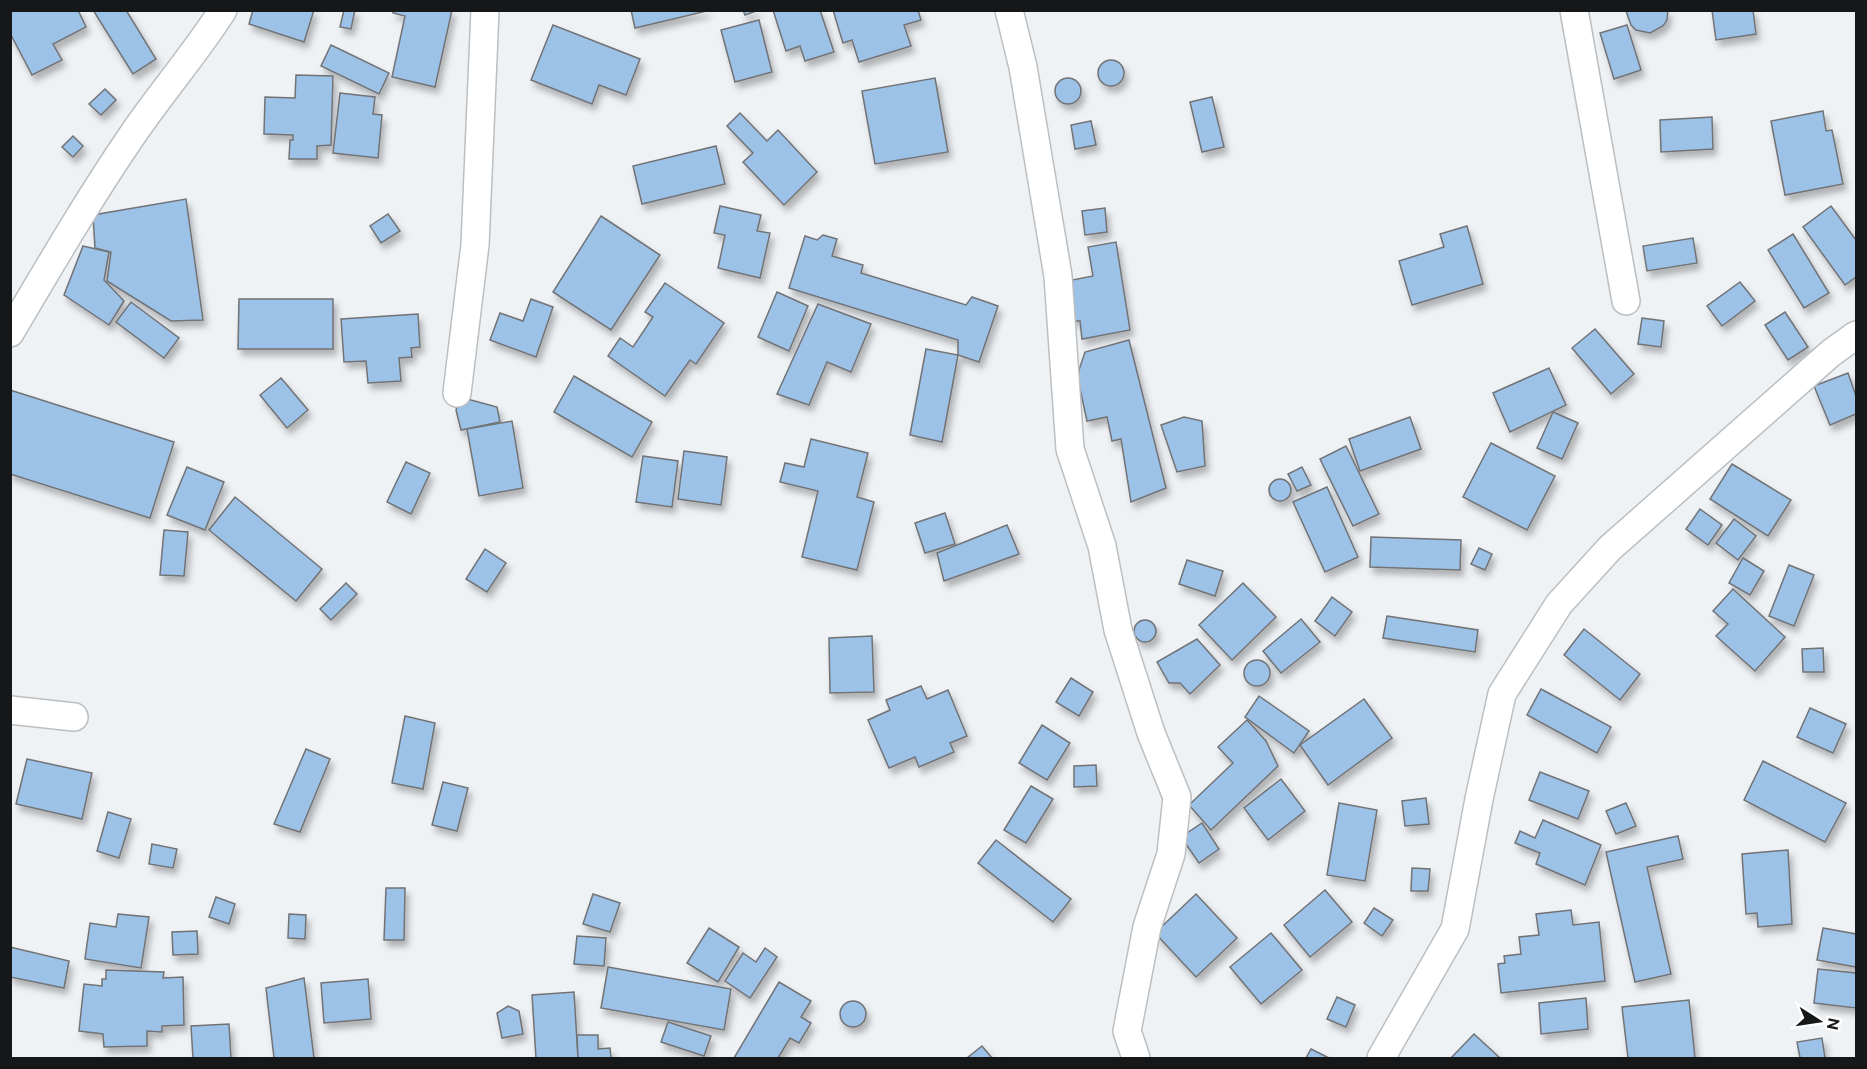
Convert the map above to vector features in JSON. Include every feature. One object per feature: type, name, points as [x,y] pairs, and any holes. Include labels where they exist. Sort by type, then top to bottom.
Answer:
[{"type":"street","points":[[10,333],[130,138],[209,33],[223,10]]},
{"type":"street","points":[[457,393],[476,245],[485,10]]},
{"type":"street","points":[[1010,10],[1023,67],[1058,276],[1070,449],[1102,546],[1118,630],[1151,733],[1177,797],[1171,854],[1147,927],[1127,1031],[1136,1059]]},
{"type":"street","points":[[1574,10],[1626,301]]},
{"type":"street","points":[[1381,1059],[1455,929],[1479,799],[1502,694],[1559,604],[1610,548],[1831,353],[1857,335]]},
{"type":"street","points":[[10,710],[74,717]]},
{"type":"building","points":[[10,10],[78,10],[86,27],[53,44],[62,60],[32,75],[10,33]]},
{"type":"building","points":[[93,10],[126,10],[156,59],[133,74]]},
{"type":"building","points":[[253,10],[314,10],[304,42],[249,24]]},
{"type":"building","points":[[344,10],[355,10],[351,29],[340,27]]},
{"type":"building","points":[[393,10],[452,10],[435,87],[392,77],[405,16],[393,13]]},
{"type":"building","points":[[631,10],[707,10],[707,11],[635,28]]},
{"type":"building","points":[[743,10],[759,10],[745,15]]},
{"type":"building","points":[[773,10],[820,10],[834,52],[805,61],[800,46],[786,51]]},
{"type":"building","points":[[833,10],[918,10],[921,20],[904,25],[911,46],[859,62],[852,40],[843,43]]},
{"type":"building","points":[[1668,10],[1667,20],[1663,26],[1650,33],[1636,30],[1631,25],[1626,11]]},
{"type":"building","points":[[1712,10],[1753,10],[1756,34],[1716,40]]},
{"type":"building","points":[[759,20],[772,72],[735,82],[721,30]]},
{"type":"building","points":[[553,25],[640,59],[626,95],[599,85],[592,104],[531,80]]},
{"type":"building","points":[[1627,25],[1641,70],[1614,79],[1600,33]]},
{"type":"building","points":[[331,45],[389,73],[379,94],[321,66]]},
{"type":"building","points":[[1111,60],[1120,64],[1124,73],[1120,82],[1111,86],[1102,82],[1098,73],[1102,64]]},
{"type":"building","points":[[296,75],[333,76],[331,145],[317,146],[317,159],[289,159],[290,140],[293,140],[293,135],[264,134],[265,97],[295,98]]},
{"type":"building","points":[[935,78],[948,152],[875,164],[862,91]]},
{"type":"building","points":[[1068,78],[1077,82],[1081,91],[1077,100],[1068,104],[1059,100],[1055,91],[1059,82]]},
{"type":"building","points":[[105,89],[116,100],[101,115],[89,104]]},
{"type":"building","points":[[340,93],[375,97],[373,114],[382,115],[378,158],[333,153]]},
{"type":"building","points":[[1212,97],[1224,147],[1202,152],[1190,102]]},
{"type":"building","points":[[1823,111],[1826,131],[1832,130],[1843,184],[1785,195],[1771,121]]},
{"type":"building","points":[[740,113],[767,141],[778,130],[817,172],[784,205],[743,162],[753,153],[727,126]]},
{"type":"building","points":[[1712,117],[1713,149],[1661,152],[1660,120]]},
{"type":"building","points":[[1091,121],[1096,145],[1075,149],[1071,125]]},
{"type":"building","points":[[73,136],[83,146],[73,157],[62,147]]},
{"type":"building","points":[[716,146],[725,184],[642,204],[633,166]]},
{"type":"building","points":[[186,199],[203,320],[171,321],[107,281],[111,252],[95,248],[93,215]]},
{"type":"building","points":[[720,206],[761,215],[757,231],[770,233],[760,278],[718,268],[725,235],[714,233]]},
{"type":"building","points":[[1831,206],[1856,240],[1856,277],[1845,285],[1803,227]]},
{"type":"building","points":[[1105,208],[1107,232],[1085,235],[1082,211]]},
{"type":"building","points":[[388,214],[400,231],[381,243],[370,226]]},
{"type":"building","points":[[601,216],[660,255],[611,330],[553,292]]},
{"type":"building","points":[[1467,226],[1483,284],[1412,305],[1399,261],[1444,247],[1440,234]]},
{"type":"building","points":[[1793,234],[1829,293],[1804,308],[1768,250]]},
{"type":"building","points":[[823,235],[837,239],[832,256],[863,265],[861,273],[966,305],[972,297],[998,306],[979,362],[958,355],[958,340],[789,288],[805,236],[817,240]]},
{"type":"building","points":[[1693,238],[1697,263],[1647,271],[1643,246]]},
{"type":"building","points":[[1116,242],[1130,330],[1082,339],[1080,321],[1073,321],[1067,281],[1093,276],[1088,247]]},
{"type":"building","points":[[83,246],[109,252],[104,280],[124,301],[109,325],[64,295]]},
{"type":"building","points":[[1740,282],[1755,301],[1722,326],[1707,306]]},
{"type":"building","points":[[665,283],[724,323],[696,364],[690,360],[665,396],[608,356],[620,338],[633,347],[653,317],[645,312]]},
{"type":"building","points":[[777,292],[808,306],[789,351],[758,337]]},
{"type":"building","points":[[239,299],[333,299],[333,349],[238,349]]},
{"type":"building","points":[[531,299],[553,307],[536,357],[490,340],[500,313],[523,321]]},
{"type":"building","points":[[131,302],[179,338],[164,358],[116,322]]},
{"type":"building","points":[[818,304],[871,324],[851,372],[827,362],[809,405],[777,394]]},
{"type":"building","points":[[1785,312],[1808,347],[1788,360],[1765,325]]},
{"type":"building","points":[[418,314],[420,347],[411,348],[412,357],[399,358],[401,381],[368,383],[366,361],[344,362],[341,319]]},
{"type":"building","points":[[1642,318],[1664,321],[1661,347],[1638,344]]},
{"type":"building","points":[[1595,329],[1634,374],[1611,394],[1572,348]]},
{"type":"building","points":[[1129,340],[1166,488],[1131,502],[1121,439],[1112,441],[1107,417],[1087,421],[1079,384],[1079,370],[1085,352]]},
{"type":"building","points":[[926,349],[958,355],[942,442],[910,435]]},
{"type":"building","points":[[1549,368],[1566,405],[1510,432],[1493,393]]},
{"type":"building","points":[[1848,373],[1856,396],[1856,414],[1830,425],[1814,386]]},
{"type":"building","points":[[574,376],[652,422],[632,457],[554,412]]},
{"type":"building","points":[[281,378],[308,410],[287,428],[260,395]]},
{"type":"building","points":[[10,390],[174,442],[150,518],[10,474]]},
{"type":"building","points":[[460,397],[497,407],[500,422],[461,430],[456,410]]},
{"type":"building","points":[[1553,412],[1578,423],[1562,459],[1537,448]]},
{"type":"building","points":[[1184,417],[1202,421],[1205,466],[1177,472],[1161,425]]},
{"type":"building","points":[[1410,417],[1421,449],[1360,471],[1349,439]]},
{"type":"building","points":[[512,421],[523,488],[479,496],[467,429]]},
{"type":"building","points":[[811,439],[868,453],[857,497],[874,502],[857,570],[802,557],[818,491],[780,482],[785,463],[804,467]]},
{"type":"building","points":[[1491,443],[1555,476],[1527,530],[1463,497]]},
{"type":"building","points":[[1346,446],[1379,514],[1353,526],[1320,459]]},
{"type":"building","points":[[684,451],[727,457],[721,505],[678,499]]},
{"type":"building","points":[[643,456],[678,461],[672,507],[636,502]]},
{"type":"building","points":[[406,462],[430,473],[411,514],[387,502]]},
{"type":"building","points":[[1732,464],[1791,500],[1768,536],[1710,499]]},
{"type":"building","points":[[187,467],[224,482],[205,530],[167,515]]},
{"type":"building","points":[[1302,467],[1311,485],[1297,491],[1288,474]]},
{"type":"building","points":[[1280,479],[1288,482],[1291,490],[1288,498],[1280,501],[1272,498],[1269,490],[1272,482]]},
{"type":"building","points":[[1327,487],[1358,557],[1325,572],[1293,502]]},
{"type":"building","points":[[235,497],[322,569],[296,601],[209,530]]},
{"type":"building","points":[[1700,509],[1722,525],[1708,545],[1686,529]]},
{"type":"building","points":[[945,513],[955,544],[925,553],[915,523]]},
{"type":"building","points":[[1734,519],[1756,536],[1738,560],[1716,543]]},
{"type":"building","points":[[1007,525],[1019,554],[944,581],[937,553]]},
{"type":"building","points":[[164,530],[188,532],[184,576],[160,575]]},
{"type":"building","points":[[1371,537],[1461,540],[1460,570],[1370,567]]},
{"type":"building","points":[[1479,548],[1492,554],[1485,570],[1471,564]]},
{"type":"building","points":[[485,549],[506,563],[487,592],[466,579]]},
{"type":"building","points":[[1743,558],[1764,571],[1750,595],[1729,583]]},
{"type":"building","points":[[1187,560],[1223,571],[1215,596],[1179,584]]},
{"type":"building","points":[[1789,565],[1814,575],[1794,626],[1769,616]]},
{"type":"building","points":[[346,583],[357,594],[331,620],[320,609]]},
{"type":"building","points":[[1243,583],[1276,617],[1232,660],[1199,625]]},
{"type":"building","points":[[1733,589],[1785,637],[1755,671],[1716,636],[1728,624],[1713,611]]},
{"type":"building","points":[[1332,597],[1352,612],[1335,636],[1315,621]]},
{"type":"building","points":[[1387,616],[1478,630],[1475,652],[1383,638]]},
{"type":"building","points":[[1301,619],[1320,642],[1281,673],[1263,651]]},
{"type":"building","points":[[1145,620],[1153,623],[1156,631],[1153,639],[1145,642],[1137,639],[1134,631],[1137,623]]},
{"type":"building","points":[[1584,629],[1640,674],[1620,700],[1564,655]]},
{"type":"building","points":[[872,636],[874,692],[830,693],[829,638]]},
{"type":"building","points":[[1197,639],[1220,665],[1190,694],[1180,683],[1169,683],[1157,662]]},
{"type":"building","points":[[1823,648],[1824,672],[1803,672],[1802,649]]},
{"type":"building","points":[[1257,660],[1266,664],[1270,673],[1266,682],[1257,686],[1248,682],[1244,673],[1248,664]]},
{"type":"building","points":[[1071,678],[1093,692],[1079,716],[1056,702]]},
{"type":"building","points":[[921,686],[927,699],[948,690],[967,736],[950,743],[954,752],[919,767],[915,757],[889,768],[868,720],[890,710],[886,700]]},
{"type":"building","points":[[1541,689],[1611,727],[1597,753],[1527,715]]},
{"type":"building","points":[[1259,696],[1309,731],[1294,753],[1245,717]]},
{"type":"building","points":[[1364,699],[1392,738],[1328,785],[1300,745]]},
{"type":"building","points":[[1810,708],[1846,724],[1833,753],[1797,737]]},
{"type":"building","points":[[405,716],[435,723],[423,789],[392,783]]},
{"type":"building","points":[[1247,720],[1266,741],[1278,766],[1211,830],[1189,805],[1233,763],[1218,747]]},
{"type":"building","points":[[1042,725],[1070,743],[1047,780],[1019,763]]},
{"type":"building","points":[[306,749],[330,759],[300,832],[274,824]]},
{"type":"building","points":[[27,759],[92,773],[82,819],[16,804]]},
{"type":"building","points":[[1763,761],[1846,803],[1825,842],[1744,800]]},
{"type":"building","points":[[1096,765],[1097,786],[1074,787],[1074,766]]},
{"type":"building","points":[[1540,772],[1589,791],[1578,819],[1529,800]]},
{"type":"building","points":[[1281,779],[1305,811],[1268,840],[1244,808]]},
{"type":"building","points":[[443,782],[468,788],[457,831],[432,825]]},
{"type":"building","points":[[1031,786],[1053,799],[1026,843],[1004,830]]},
{"type":"building","points":[[1426,798],[1429,824],[1405,826],[1402,801]]},
{"type":"building","points":[[1339,803],[1377,810],[1365,881],[1327,875]]},
{"type":"building","points":[[1626,803],[1636,826],[1616,834],[1606,811]]},
{"type":"building","points":[[108,812],[131,819],[119,858],[97,851]]},
{"type":"building","points":[[1543,820],[1601,845],[1585,885],[1536,864],[1540,853],[1515,843],[1520,831],[1535,838]]},
{"type":"building","points":[[1202,823],[1219,849],[1199,863],[1181,837]]},
{"type":"building","points":[[1678,836],[1683,859],[1647,867],[1671,974],[1635,982],[1606,852]]},
{"type":"building","points":[[996,840],[1071,899],[1053,922],[978,863]]},
{"type":"building","points":[[152,844],[177,849],[173,868],[149,864]]},
{"type":"building","points":[[1788,850],[1792,924],[1758,927],[1757,913],[1746,914],[1742,854]]},
{"type":"building","points":[[1412,868],[1430,869],[1428,891],[1411,891]]},
{"type":"building","points":[[386,888],[405,888],[404,940],[384,940]]},
{"type":"building","points":[[1325,890],[1352,922],[1310,957],[1284,925]]},
{"type":"building","points":[[593,894],[620,903],[610,932],[583,924]]},
{"type":"building","points":[[1196,894],[1237,938],[1196,977],[1155,933]]},
{"type":"building","points":[[216,897],[235,904],[229,924],[209,917]]},
{"type":"building","points":[[1374,908],[1393,920],[1382,936],[1364,923]]},
{"type":"building","points":[[1571,910],[1573,925],[1599,922],[1605,981],[1501,993],[1498,964],[1505,963],[1504,956],[1521,954],[1519,937],[1539,935],[1536,914]]},
{"type":"building","points":[[118,914],[149,917],[141,968],[85,959],[90,923],[116,927]]},
{"type":"building","points":[[289,914],[306,915],[305,939],[288,938]]},
{"type":"building","points":[[709,928],[739,947],[718,982],[687,963]]},
{"type":"building","points":[[1823,928],[1856,934],[1856,967],[1817,960]]},
{"type":"building","points":[[197,931],[198,954],[173,955],[172,932]]},
{"type":"building","points":[[1271,933],[1302,970],[1261,1004],[1230,967]]},
{"type":"building","points":[[577,936],[606,938],[604,966],[574,964]]},
{"type":"building","points":[[10,947],[69,961],[64,988],[10,977]]},
{"type":"building","points":[[765,948],[777,957],[750,998],[725,981],[743,953],[756,962]]},
{"type":"building","points":[[608,967],[731,989],[724,1030],[601,1008]]},
{"type":"building","points":[[1818,969],[1856,973],[1856,1008],[1814,1003]]},
{"type":"building","points":[[106,970],[164,972],[163,978],[183,977],[184,1025],[162,1026],[162,1032],[147,1031],[147,1046],[104,1047],[103,1034],[79,1031],[84,984],[102,986],[102,979],[106,979]]},
{"type":"building","points":[[304,978],[314,1058],[274,1058],[266,988]]},
{"type":"building","points":[[368,979],[371,1019],[324,1023],[321,983]]},
{"type":"building","points":[[779,982],[811,1001],[801,1017],[811,1023],[799,1043],[790,1038],[778,1058],[734,1058]]},
{"type":"building","points":[[574,992],[578,1058],[536,1058],[532,995]]},
{"type":"building","points":[[1337,997],[1355,1005],[1346,1027],[1327,1019]]},
{"type":"building","points":[[1586,998],[1588,1029],[1541,1034],[1539,1003]]},
{"type":"building","points":[[1689,1000],[1695,1058],[1628,1058],[1622,1007]]},
{"type":"building","points":[[853,1001],[862,1005],[866,1014],[862,1023],[853,1027],[844,1023],[840,1014],[844,1005]]},
{"type":"building","points":[[508,1006],[519,1011],[523,1034],[502,1038],[497,1013]]},
{"type":"building","points":[[668,1022],[711,1036],[704,1056],[661,1042]]},
{"type":"building","points":[[229,1024],[231,1058],[193,1058],[191,1026]]},
{"type":"building","points":[[1474,1034],[1500,1058],[1451,1058]]},
{"type":"building","points":[[577,1035],[598,1035],[598,1049],[610,1048],[611,1058],[578,1058]]},
{"type":"building","points":[[1822,1038],[1825,1058],[1800,1058],[1797,1042]]},
{"type":"building","points":[[982,1046],[992,1058],[967,1058]]},
{"type":"building","points":[[1311,1049],[1329,1058],[1306,1058]]}]
